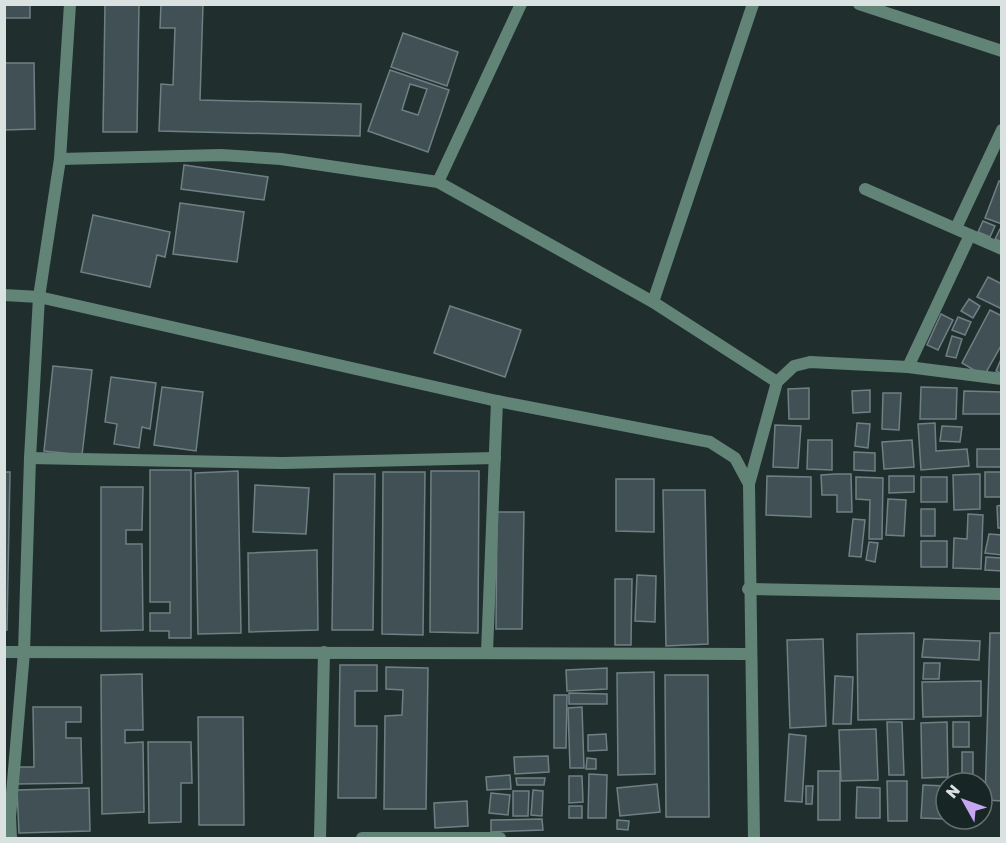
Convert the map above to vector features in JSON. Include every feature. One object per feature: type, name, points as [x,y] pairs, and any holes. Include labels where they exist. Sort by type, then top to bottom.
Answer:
[{"type":"street","points":[[11,838],[10,817],[24,652],[30,458],[39,297],[60,159],[70,4]]},
{"type":"street","points":[[438,182],[521,4]]},
{"type":"street","points":[[653,302],[753,4]]},
{"type":"street","points":[[859,4],[1002,51]]},
{"type":"street","points":[[956,228],[1002,129]]},
{"type":"street","points":[[60,159],[221,155],[281,159],[438,182],[653,302],[777,382]]},
{"type":"street","points":[[865,189],[1002,249]]},
{"type":"street","points":[[908,366],[970,235]]},
{"type":"street","points":[[4,295],[39,297],[497,401],[710,442],[735,458],[748,484]]},
{"type":"street","points":[[754,838],[748,484],[777,382],[794,366],[810,362],[908,366],[1002,379]]},
{"type":"street","points":[[487,652],[497,401]]},
{"type":"street","points":[[30,458],[283,463],[495,458]]},
{"type":"street","points":[[748,589],[1002,594]]},
{"type":"street","points":[[4,651],[750,654]]},
{"type":"street","points":[[320,838],[324,652]]},
{"type":"street","points":[[362,838],[500,838]]},
{"type":"building","points":[[4,4],[30,4],[30,18],[4,18]]},
{"type":"building","points":[[105,4],[139,4],[137,132],[103,132]]},
{"type":"building","points":[[161,4],[203,4],[200,100],[361,104],[360,136],[159,131],[161,84],[173,85],[175,28],[160,28]]},
{"type":"building","points":[[403,33],[458,52],[447,86],[391,67]]},
{"type":"building","points":[[4,63],[34,63],[35,129],[4,130]]},
{"type":"building","points":[[390,70],[449,90],[428,152],[368,131]],"holes":[[[410,84],[427,89],[418,115],[402,110]]]},
{"type":"building","points":[[184,165],[268,177],[264,200],[181,189]]},
{"type":"building","points":[[999,181],[1002,182],[1002,224],[985,218]]},
{"type":"building","points":[[180,203],[244,212],[237,262],[173,254]]},
{"type":"building","points":[[93,215],[170,232],[165,257],[157,255],[150,287],[81,272]]},
{"type":"building","points":[[983,221],[995,226],[990,237],[978,232]]},
{"type":"building","points":[[1002,229],[1002,242],[995,239]]},
{"type":"building","points":[[988,277],[1002,284],[1002,309],[977,297]]},
{"type":"building","points":[[969,299],[980,306],[973,318],[961,311]]},
{"type":"building","points":[[450,306],[521,330],[505,377],[434,353]]},
{"type":"building","points":[[990,310],[1002,316],[1002,344],[984,376],[962,363]]},
{"type":"building","points":[[941,314],[953,320],[938,350],[927,345]]},
{"type":"building","points":[[958,317],[971,322],[965,335],[952,330]]},
{"type":"building","points":[[952,336],[962,339],[956,358],[946,356]]},
{"type":"building","points":[[1002,357],[1002,374],[996,371]]},
{"type":"building","points":[[53,366],[92,370],[82,455],[44,451]]},
{"type":"building","points":[[111,377],[156,383],[150,429],[142,427],[139,448],[114,444],[117,424],[105,422]]},
{"type":"building","points":[[162,387],[203,392],[196,451],[154,445]]},
{"type":"building","points":[[921,387],[957,388],[956,419],[920,419]]},
{"type":"building","points":[[809,388],[809,419],[789,419],[788,389]]},
{"type":"building","points":[[870,390],[870,412],[853,413],[852,391]]},
{"type":"building","points":[[964,391],[1002,392],[1002,414],[963,414]]},
{"type":"building","points":[[883,393],[901,393],[899,430],[882,429]]},
{"type":"building","points":[[857,423],[870,424],[868,448],[855,446]]},
{"type":"building","points":[[935,423],[936,451],[967,449],[969,466],[921,470],[918,424]]},
{"type":"building","points":[[775,425],[801,426],[798,468],[773,467]]},
{"type":"building","points":[[942,426],[962,427],[960,442],[940,441]]},
{"type":"building","points":[[808,440],[832,440],[832,470],[807,469]]},
{"type":"building","points":[[912,440],[914,467],[884,469],[882,442]]},
{"type":"building","points":[[977,449],[1002,449],[1002,467],[977,467]]},
{"type":"building","points":[[854,452],[875,453],[875,471],[854,470]]},
{"type":"building","points":[[150,470],[191,470],[191,638],[169,638],[169,631],[150,631],[150,613],[170,613],[170,602],[150,602]]},
{"type":"building","points":[[238,471],[241,633],[198,634],[195,473]]},
{"type":"building","points":[[431,471],[479,471],[478,633],[430,632]]},
{"type":"building","points":[[4,472],[10,472],[7,630],[4,630]]},
{"type":"building","points":[[383,472],[425,472],[423,635],[382,634]]},
{"type":"building","points":[[985,472],[1002,472],[1002,497],[985,497]]},
{"type":"building","points":[[334,474],[375,474],[373,630],[332,630]]},
{"type":"building","points":[[851,474],[852,512],[837,512],[837,495],[822,495],[821,475]]},
{"type":"building","points":[[980,474],[980,509],[954,510],[953,475]]},
{"type":"building","points":[[767,476],[811,477],[811,517],[766,515]]},
{"type":"building","points":[[889,476],[914,476],[914,492],[889,493]]},
{"type":"building","points":[[856,477],[883,478],[882,539],[869,539],[870,500],[856,499]]},
{"type":"building","points":[[921,477],[947,477],[947,502],[921,502]]},
{"type":"building","points":[[616,479],[654,479],[654,532],[616,531]]},
{"type":"building","points":[[255,485],[309,488],[306,534],[253,532]]},
{"type":"building","points":[[101,487],[143,487],[142,530],[126,530],[126,544],[142,544],[143,630],[101,631]]},
{"type":"building","points":[[663,490],[705,490],[708,644],[666,646]]},
{"type":"building","points":[[888,499],[906,500],[904,536],[886,535]]},
{"type":"building","points":[[1002,505],[1002,528],[998,528],[997,506]]},
{"type":"building","points":[[921,509],[935,509],[935,536],[921,536]]},
{"type":"building","points":[[497,512],[524,512],[522,629],[496,629]]},
{"type":"building","points":[[968,514],[983,515],[981,569],[953,568],[954,538],[967,539]]},
{"type":"building","points":[[853,519],[865,520],[861,557],[849,556]]},
{"type":"building","points":[[989,534],[1002,535],[1002,555],[985,553]]},
{"type":"building","points":[[921,541],[947,541],[947,567],[921,567]]},
{"type":"building","points":[[869,542],[878,543],[875,562],[866,560]]},
{"type":"building","points":[[317,550],[318,630],[249,632],[248,553]]},
{"type":"building","points":[[986,557],[1002,558],[1002,571],[985,570]]},
{"type":"building","points":[[637,575],[656,576],[655,622],[635,621]]},
{"type":"building","points":[[615,579],[632,579],[631,645],[615,645]]},
{"type":"building","points":[[914,633],[914,719],[858,720],[857,634]]},
{"type":"building","points":[[990,633],[1002,633],[1002,801],[994,801],[994,771],[986,771]]},
{"type":"building","points":[[823,639],[826,726],[790,728],[787,640]]},
{"type":"building","points":[[924,639],[980,641],[979,660],[922,657]]},
{"type":"building","points":[[924,663],[940,663],[939,679],[923,679]]},
{"type":"building","points":[[340,665],[377,665],[377,691],[355,691],[355,726],[377,726],[376,798],[338,798]]},
{"type":"building","points":[[386,667],[428,668],[426,809],[384,809],[385,716],[402,715],[403,690],[386,689]]},
{"type":"building","points":[[607,668],[607,689],[567,691],[566,670]]},
{"type":"building","points":[[654,672],[655,774],[618,775],[617,673]]},
{"type":"building","points":[[142,674],[143,730],[125,730],[125,743],[143,742],[144,812],[102,814],[101,675]]},
{"type":"building","points":[[665,675],[708,675],[709,817],[666,817]]},
{"type":"building","points":[[835,676],[853,677],[851,724],[833,724]]},
{"type":"building","points":[[981,681],[981,716],[923,717],[922,682]]},
{"type":"building","points":[[569,693],[607,694],[607,704],[569,704]]},
{"type":"building","points":[[554,695],[567,695],[566,748],[554,748]]},
{"type":"building","points":[[33,707],[81,707],[81,722],[66,722],[66,738],[81,738],[82,783],[17,784],[17,767],[34,767]]},
{"type":"building","points":[[582,707],[584,768],[570,768],[568,708]]},
{"type":"building","points":[[198,717],[243,717],[244,825],[199,825]]},
{"type":"building","points":[[887,722],[902,722],[904,775],[889,775]]},
{"type":"building","points":[[947,722],[948,771],[934,771],[934,778],[922,778],[921,723]]},
{"type":"building","points":[[953,722],[969,722],[969,747],[953,747]]},
{"type":"building","points":[[876,729],[878,780],[841,781],[839,730]]},
{"type":"building","points":[[606,734],[607,750],[588,751],[588,735]]},
{"type":"building","points":[[789,734],[806,736],[802,802],[785,801]]},
{"type":"building","points":[[148,742],[191,742],[192,783],[181,783],[181,822],[149,823]]},
{"type":"building","points":[[962,752],[973,752],[973,771],[962,771]]},
{"type":"building","points":[[548,756],[549,772],[515,774],[514,757]]},
{"type":"building","points":[[587,758],[596,759],[596,769],[586,769]]},
{"type":"building","points":[[818,771],[840,771],[840,820],[818,820]]},
{"type":"building","points":[[589,774],[607,775],[606,818],[588,818]]},
{"type":"building","points":[[510,775],[511,789],[487,790],[486,777]]},
{"type":"building","points":[[569,776],[582,776],[583,802],[569,803]]},
{"type":"building","points":[[516,778],[545,778],[544,785],[517,785]]},
{"type":"building","points":[[887,781],[907,781],[907,821],[888,821]]},
{"type":"building","points":[[657,784],[660,812],[620,816],[617,788]]},
{"type":"building","points":[[923,785],[934,785],[934,819],[921,818]]},
{"type":"building","points":[[806,786],[813,786],[812,804],[806,804]]},
{"type":"building","points":[[857,787],[880,788],[880,818],[856,818]]},
{"type":"building","points":[[89,788],[90,831],[19,833],[17,790]]},
{"type":"building","points":[[533,790],[543,791],[542,816],[531,815]]},
{"type":"building","points":[[513,791],[529,791],[528,816],[513,816]]},
{"type":"building","points":[[491,793],[510,795],[508,815],[489,813]]},
{"type":"building","points":[[467,801],[468,826],[435,828],[434,803]]},
{"type":"building","points":[[569,806],[582,806],[582,818],[569,818]]},
{"type":"building","points":[[542,819],[543,830],[491,832],[491,820]]},
{"type":"building","points":[[617,820],[629,821],[628,830],[617,829]]}]
